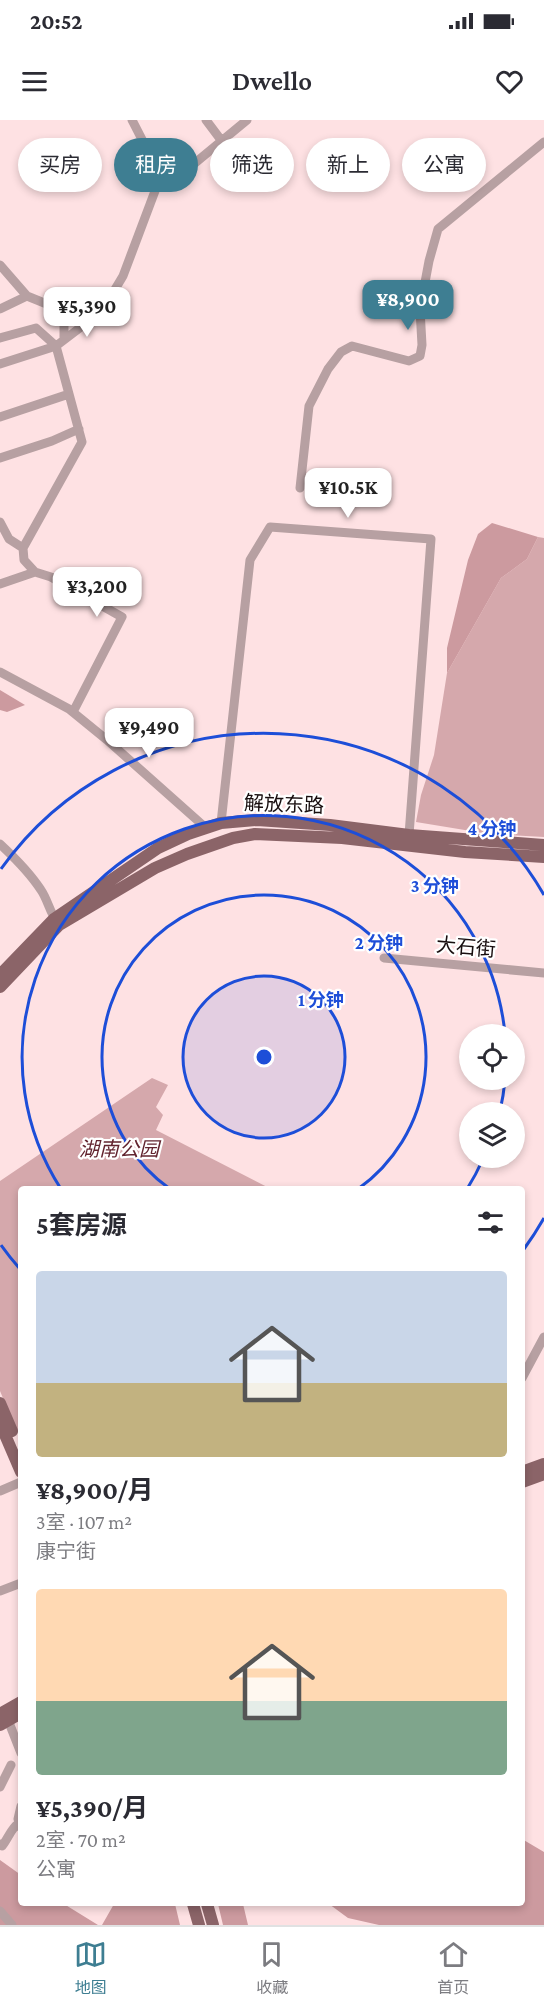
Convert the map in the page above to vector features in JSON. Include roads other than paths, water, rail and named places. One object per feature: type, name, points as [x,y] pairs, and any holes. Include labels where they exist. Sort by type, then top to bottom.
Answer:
[{"type":"main road","name":"解放东路","points":[[0,975],[57,922],[158,848],[188,834],[221,824],[257,820],[544,845]]},
{"type":"main road","name":"解放东路","points":[[0,987],[57,922],[155,868],[220,842],[255,834],[342,838],[465,852],[544,857]]},
{"type":"main road","points":[[0,1403],[18,1444]]},
{"type":"main road","points":[[0,1423],[18,1465]]},
{"type":"main road","points":[[525,1471],[544,1464]]},
{"type":"main road","points":[[525,1481],[544,1474]]},
{"type":"main road","points":[[2,1717],[18,1704]]},
{"type":"main road","points":[[2,1717],[18,1714]]},
{"type":"main road","points":[[194,1906],[199,1925]]},
{"type":"main road","points":[[208,1906],[213,1925]]},
{"type":"street","points":[[0,364],[56,346],[102,310],[123,276],[155,191],[150,155],[132,120]]},
{"type":"street","points":[[206,120],[220,138]]},
{"type":"street","points":[[224,138],[247,120]]},
{"type":"street","points":[[300,488],[309,406],[328,369],[341,352],[352,346],[409,361],[420,356],[422,345],[420,309],[438,229],[544,142]]},
{"type":"street","points":[[198,160],[210,150]]},
{"type":"street","points":[[0,265],[27,296],[64,310],[64,338]]},
{"type":"street","points":[[0,309],[27,296]]},
{"type":"street","points":[[0,338],[36,328],[56,346],[82,442],[23,548],[24,560],[36,572],[51,577],[122,617],[73,712]]},
{"type":"street","points":[[0,417],[69,394]]},
{"type":"street","points":[[0,458],[52,441],[79,429]]},
{"type":"street","points":[[0,522],[9,539],[23,548]]},
{"type":"street","points":[[221,824],[250,560],[270,527],[431,539],[409,835]]},
{"type":"street","points":[[0,584],[36,572]]},
{"type":"street","points":[[0,672],[73,712],[206,828]]},
{"type":"street","points":[[0,844],[42,891],[57,922]]},
{"type":"street","name":"大石街","points":[[384,958],[544,973]]},
{"type":"street","points":[[525,1372],[544,1337]]},
{"type":"street","points":[[0,1491],[18,1483]]},
{"type":"street","points":[[0,1591],[18,1584]]},
{"type":"street","points":[[2,1717],[18,1747]]},
{"type":"street","points":[[0,1787],[11,1766]]},
{"type":"street","points":[[0,1845],[2,1846],[6,1841],[14,1826],[18,1826]]},
{"type":"street","points":[[0,1911],[12,1925]]},
{"type":"park label","name":"湖南公园","points":[[119,1149]]}]
